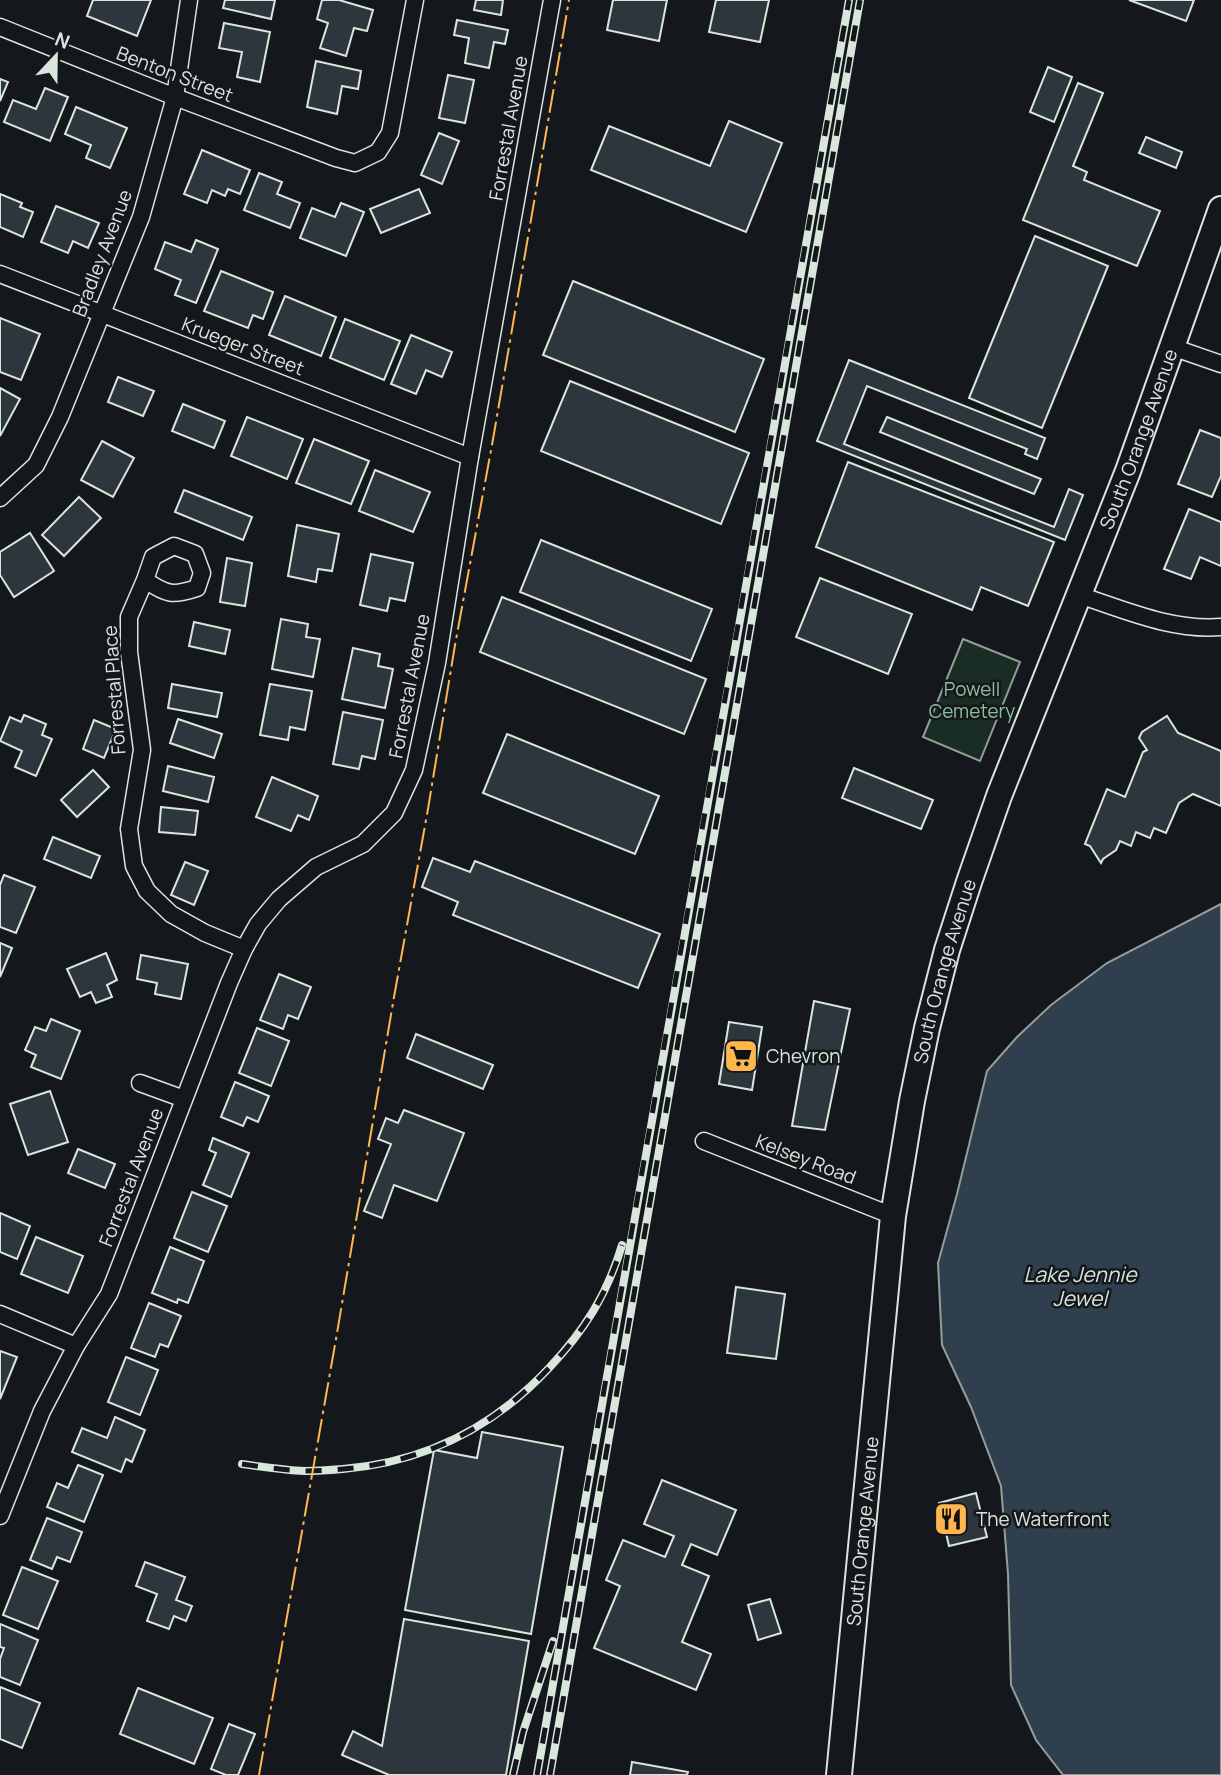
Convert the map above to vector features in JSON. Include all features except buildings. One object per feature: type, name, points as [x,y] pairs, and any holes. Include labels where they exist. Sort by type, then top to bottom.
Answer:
[{"type":"main road","name":"South Orange Avenue","points":[[839,1775],[893,1216],[927,1028],[947,950],[999,796],[1128,471],[1221,209]]},
{"type":"street","name":"Bradley Avenue","points":[[0,498],[36,465],[60,417],[141,217],[175,97],[189,0]]},
{"type":"street","name":"Benton Street","points":[[0,27],[175,97],[355,163],[378,152],[390,133],[415,0]]},
{"type":"street","name":"Forrestal Avenue","points":[[0,1516],[42,1411],[76,1346],[109,1294],[244,949],[258,924],[279,899],[316,867],[363,844],[394,813],[414,770],[436,666],[470,457],[552,0]]},
{"type":"street","name":"Krueger Street","points":[[0,274],[470,457]]},
{"type":"street","points":[[1172,347],[1221,364]]},
{"type":"street","name":"Forrestal Place","points":[[145,580],[129,617],[129,652],[142,750],[129,829],[134,866],[147,891],[172,914],[205,933],[244,949]]},
{"type":"street","points":[[1079,595],[1163,622],[1196,628],[1221,627]]},
{"type":"street","points":[[140,1083],[184,1099]]},
{"type":"street","name":"Kelsey Road","points":[[704,1142],[893,1216]]},
{"type":"street","points":[[0,1314],[76,1346]]},
{"type":"green space","name":"Powell Cemetery","points":[[963,639],[1020,662],[980,761],[923,737]]},
{"type":"water","name":"Lake Jennie Jewel","points":[[1221,904],[1221,1775],[1063,1775],[1036,1740],[1011,1685],[1008,1574],[1001,1486],[971,1407],[942,1345],[938,1263],[987,1071],[1017,1037],[1051,1005],[1107,963]]},
{"type":"railway","points":[[537,1775],[849,0]]},
{"type":"railway","points":[[550,1775],[860,0]]},
{"type":"railway","points":[[242,1464],[305,1471],[373,1465],[429,1450],[481,1424],[527,1389],[573,1340],[602,1296],[622,1245]]},
{"type":"railway","points":[[513,1775],[523,1732],[553,1641]]},
{"type":"power","points":[[259,1775],[569,0]]},
{"type":"place","name":"Chevron","points":[[741,1056]]},
{"type":"place","name":"The Waterfront","points":[[951,1519]]}]
